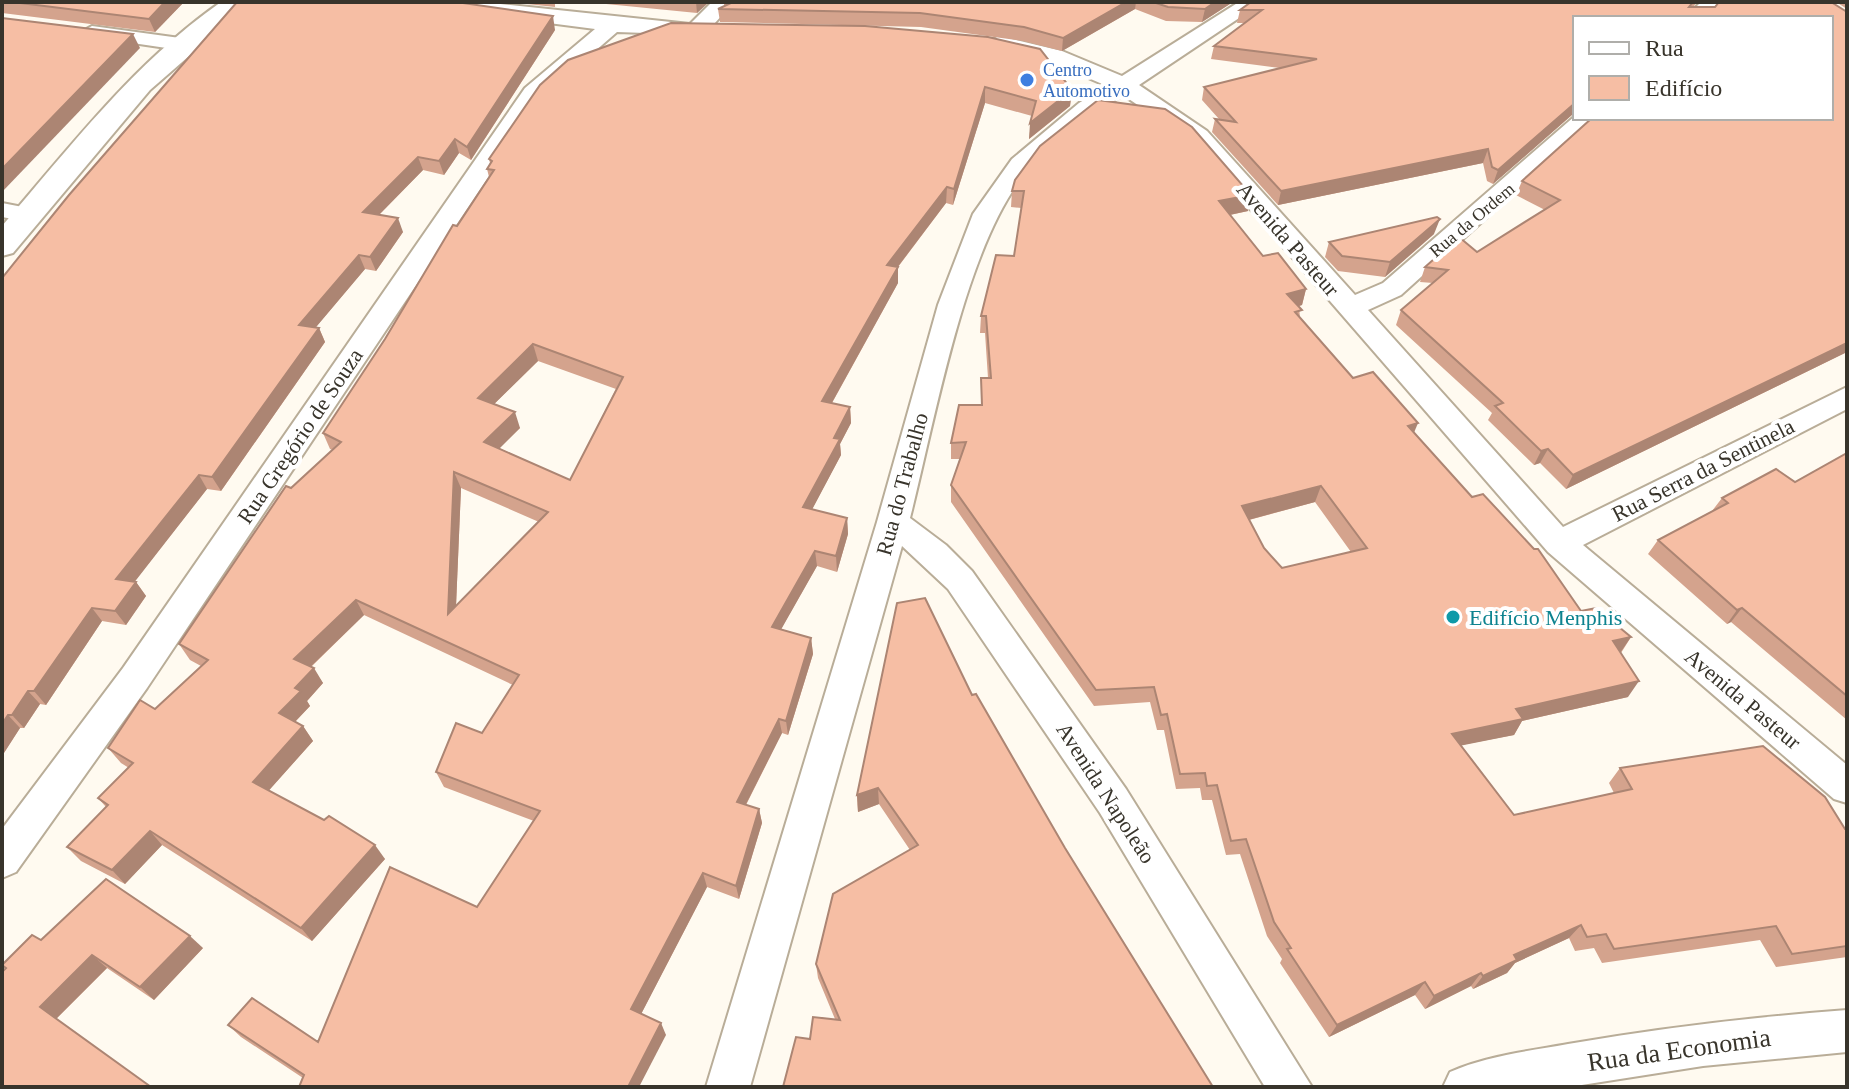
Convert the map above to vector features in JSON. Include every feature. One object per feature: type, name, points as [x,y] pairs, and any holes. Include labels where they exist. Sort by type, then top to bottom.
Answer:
[{"type":"street","points":[[2,246],[16,212],[132,91],[180,44],[238,2]]},
{"type":"street","points":[[433,2],[612,25],[726,31]]},
{"type":"street","points":[[695,31],[724,2]]},
{"type":"street","name":"Rua do Trabalho","points":[[728,1087],[893,522],[951,305],[985,214],[1020,164],[1087,108],[1253,2]]},
{"type":"street","points":[[1697,16],[1713,2]]},
{"type":"street","name":"Rua Gregório de Souza","points":[[2,860],[135,678],[533,93],[612,25]]},
{"type":"street","points":[[74,30],[180,44]]},
{"type":"street","name":"Avenida Pasteur","points":[[971,38],[1050,54],[1127,85],[1160,104],[1199,136],[1559,543],[1847,787]]},
{"type":"street","name":"Rua da Ordem","points":[[1348,308],[1392,289],[1584,120]]},
{"type":"street","name":"Rua Serra da Sentinela","points":[[1559,543],[1847,397]]},
{"type":"street","name":"Avenida Napoleão","points":[[893,522],[935,554],[960,580],[1113,801],[1290,1087]]},
{"type":"street","name":"Rua da Economia","points":[[1465,1087],[1522,1074],[1734,1039],[1847,1031]]},
{"type":"building","points":[[12,2],[165,2],[149,19]]},
{"type":"building","points":[[237,2],[456,2],[553,16],[467,147],[455,139],[439,161],[418,157],[363,212],[398,218],[370,257],[359,255],[299,325],[319,328],[212,477],[199,475],[116,579],[136,582],[115,611],[92,608],[34,691],[28,691],[2,724],[2,278],[69,195]]},
{"type":"building","points":[[724,2],[1126,2],[1063,38],[1024,27],[920,13],[718,9],[731,3]]},
{"type":"building","points":[[1153,2],[1215,2],[1205,9],[1168,7]]},
{"type":"building","points":[[1251,2],[1693,2],[1689,7],[1715,7],[1719,2],[1831,2],[1847,12],[1847,343],[1573,475],[1548,449],[1541,451],[1495,406],[1503,403],[1401,310],[1448,270],[1425,267],[1459,237],[1477,252],[1560,200],[1522,181],[1590,120],[1833,120],[1833,16],[1573,16],[1573,105],[1498,170],[1492,167],[1488,149],[1281,191],[1215,119],[1236,122],[1204,87],[1317,59],[1214,46],[1262,10],[1240,10]]},
{"type":"building","points":[[2,18],[133,34],[2,169]]},
{"type":"building","points":[[671,23],[865,26],[988,37],[1040,49],[1072,90],[1030,123],[1036,101],[985,87],[954,189],[947,187],[887,265],[898,267],[822,401],[850,407],[834,438],[840,439],[803,507],[847,518],[836,556],[815,551],[772,627],[811,638],[786,721],[779,719],[737,802],[759,809],[736,886],[703,873],[631,1009],[661,1023],[628,1087],[299,1087],[304,1075],[228,1025],[252,998],[318,1042],[390,867],[477,907],[540,811],[436,772],[456,723],[482,733],[519,675],[356,600],[294,659],[314,668],[295,688],[301,691],[279,713],[303,726],[253,782],[324,820],[329,816],[375,845],[301,928],[150,831],[112,870],[67,847],[108,805],[98,798],[133,763],[108,748],[140,700],[155,709],[208,660],[179,644],[286,486],[291,488],[341,442],[323,433],[385,339],[453,225],[457,226],[494,170],[487,169],[492,161],[489,159],[540,85],[568,60]],"holes":[[[533,344],[623,377],[570,480],[484,442],[515,412],[478,398]],[[454,472],[548,512],[448,614]]]},
{"type":"building","points":[[1098,100],[1165,109],[1192,127],[1251,195],[1219,201],[1263,256],[1278,253],[1306,289],[1287,294],[1302,310],[1295,312],[1353,378],[1373,372],[1418,423],[1408,426],[1472,497],[1483,494],[1534,549],[1538,549],[1581,611],[1596,608],[1631,637],[1613,641],[1639,681],[1516,709],[1523,719],[1452,734],[1514,815],[1632,789],[1620,768],[1763,746],[1825,797],[1847,829],[1847,946],[1792,954],[1776,926],[1614,949],[1606,934],[1587,937],[1581,925],[1514,955],[1517,960],[1483,976],[1481,973],[1434,996],[1425,982],[1337,1025],[1287,949],[1291,948],[1274,922],[1246,839],[1231,841],[1217,785],[1207,786],[1205,773],[1180,774],[1167,714],[1161,715],[1154,687],[1096,690],[951,485],[966,442],[951,443],[959,405],[982,405],[981,378],[991,378],[986,316],[981,316],[996,255],[1014,256],[1024,191],[1012,191],[1015,180],[1040,146]],"holes":[[[1321,486],[1367,548],[1282,568],[1264,548],[1242,506]]]},
{"type":"building","points":[[1437,217],[1440,219],[1390,262],[1342,256],[1329,242]]},
{"type":"building","points":[[1847,453],[1847,696],[1742,608],[1737,610],[1658,540],[1728,503],[1722,498],[1776,469],[1795,482]]},
{"type":"building","points":[[925,598],[972,695],[976,694],[1065,848],[1213,1087],[783,1087],[796,1037],[810,1039],[813,1017],[840,1020],[816,964],[833,894],[918,845],[878,788],[857,795],[897,603]]},
{"type":"building","points":[[106,879],[190,936],[140,987],[92,955],[40,1007],[151,1087],[2,1087],[2,972],[6,968],[2,965],[32,935],[41,940]]},
{"type":"place","name":"Centro Automotivo","points":[[1027,80]]},
{"type":"place","name":"Edifício Menphis","points":[[1453,617]]}]
